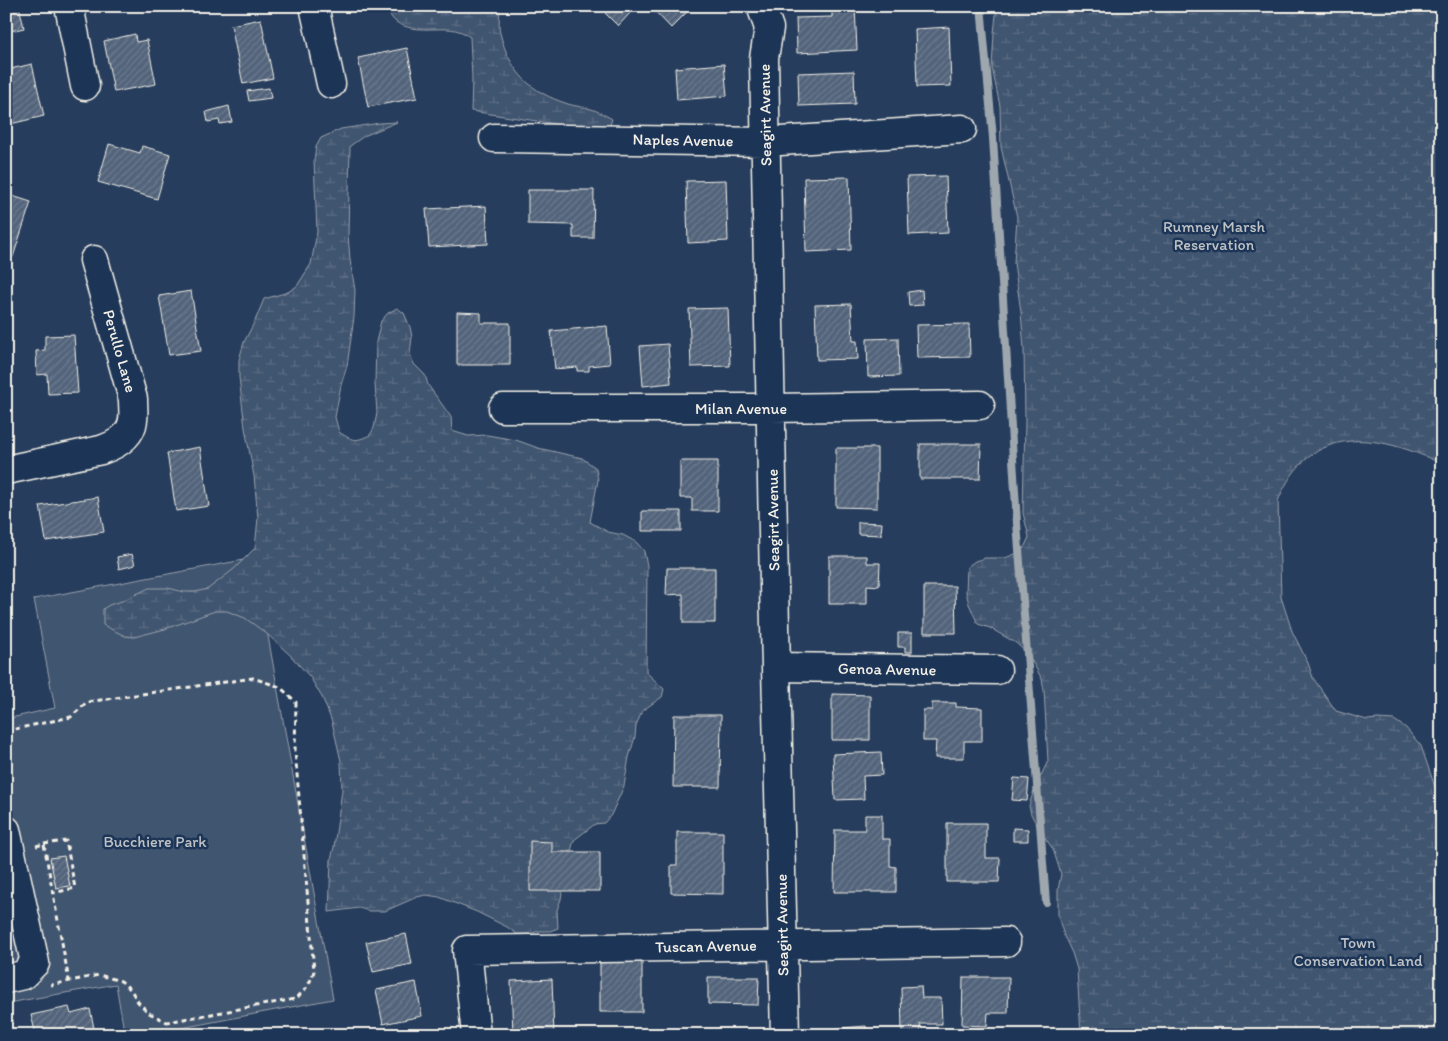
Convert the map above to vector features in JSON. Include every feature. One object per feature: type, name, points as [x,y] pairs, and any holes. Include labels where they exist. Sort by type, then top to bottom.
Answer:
[{"type":"street","points":[[69,6],[85,86]]},
{"type":"street","points":[[314,6],[332,84]]},
{"type":"street","name":"Seagirt Avenue","points":[[761,6],[769,28],[764,58],[785,1035]]},
{"type":"street","name":"Naples Avenue","points":[[494,138],[766,142],[962,129]]},
{"type":"street","name":"Perullo Lane","points":[[6,470],[102,450],[113,446],[126,437],[133,420],[133,399],[94,260]]},
{"type":"street","name":"Milan Avenue","points":[[503,408],[771,408],[980,405]]},
{"type":"street","name":"Genoa Avenue","points":[[776,667],[997,670]]},
{"type":"street","points":[[6,830],[35,963],[23,975],[6,979]]},
{"type":"street","name":"Tuscan Avenue","points":[[476,1035],[467,950],[1006,942]]},
{"type":"path","points":[[6,731],[71,718],[87,702],[253,678],[280,687],[296,702],[295,751],[314,972],[304,992],[295,999],[166,1022],[149,1013],[138,1002],[131,990],[121,981],[99,975],[44,986]]},
{"type":"path","points":[[44,844],[66,841],[75,888],[53,892]]},
{"type":"green space","points":[[391,6],[500,6],[499,30],[504,47],[524,79],[532,87],[555,99],[602,113],[612,119],[609,128],[563,125],[471,111],[470,37],[452,29],[420,29],[404,26],[395,21],[388,13]]},
{"type":"green space","name":"Rumney Marsh Reservation","points":[[997,6],[1442,6],[1442,464],[1418,453],[1394,446],[1370,441],[1348,441],[1327,446],[1308,458],[1292,475],[1278,501],[1281,597],[1292,631],[1308,663],[1313,678],[1336,711],[1367,720],[1394,720],[1406,728],[1421,746],[1435,787],[1442,796],[1442,1035],[1081,1035],[1077,969],[1058,916],[1058,890],[1061,874],[1053,849],[1040,831],[1029,806],[1034,790],[1048,761],[1042,679],[1028,654],[1016,643],[990,628],[978,624],[966,592],[967,567],[975,561],[985,558],[1005,558],[1018,553],[1024,548],[1029,537],[1023,513],[1024,349],[1014,263],[1017,217],[1001,147],[1000,106],[992,68]]},
{"type":"green space","points":[[397,122],[364,136],[350,146],[348,234],[355,290],[354,317],[347,366],[335,417],[339,432],[351,439],[357,440],[370,435],[374,428],[377,413],[375,384],[376,342],[381,321],[388,313],[397,308],[404,313],[410,327],[412,337],[410,354],[414,364],[425,375],[428,385],[451,417],[452,431],[468,436],[487,435],[516,440],[538,448],[582,458],[596,468],[598,480],[590,522],[608,532],[623,535],[636,542],[644,551],[647,566],[646,672],[664,689],[662,697],[643,710],[636,725],[624,786],[611,815],[604,823],[595,824],[574,840],[557,910],[558,928],[550,931],[517,934],[477,912],[439,897],[426,895],[385,911],[369,911],[359,908],[329,912],[331,860],[342,790],[341,761],[332,722],[323,699],[310,677],[267,634],[245,618],[227,611],[215,611],[165,629],[134,637],[125,636],[103,625],[103,609],[149,588],[168,588],[184,592],[208,589],[234,569],[255,548],[258,518],[254,476],[245,428],[239,377],[239,360],[244,342],[264,299],[288,292],[297,286],[311,264],[317,232],[314,160],[316,147],[321,138],[341,129]]},
{"type":"green space","name":"Bucchiere Park","points":[[254,558],[333,999],[145,1035],[127,1035],[124,1031],[116,984],[8,1003],[6,996],[6,719],[55,708],[34,599]]},
{"type":"building","points":[[6,6],[19,6],[24,28],[6,32]]},
{"type":"building","points":[[612,6],[625,6],[631,12],[618,26],[605,13]]},
{"type":"building","points":[[652,6],[693,6],[671,28]]},
{"type":"building","points":[[832,6],[855,6],[857,50],[797,53],[796,18],[832,17]]},
{"type":"building","points":[[261,19],[273,78],[243,84],[231,25]]},
{"type":"building","points":[[949,27],[951,86],[917,87],[915,29]]},
{"type":"building","points":[[135,34],[136,42],[147,40],[156,84],[114,92],[104,41]]},
{"type":"building","points":[[407,48],[417,98],[368,107],[358,58]]},
{"type":"building","points":[[32,64],[44,116],[6,125],[6,70]]},
{"type":"building","points":[[724,64],[727,96],[677,100],[675,68]]},
{"type":"building","points":[[854,71],[855,104],[799,106],[798,73]]},
{"type":"building","points":[[269,88],[271,98],[249,101],[247,91]]},
{"type":"building","points":[[229,106],[232,122],[220,124],[219,120],[208,122],[206,112]]},
{"type":"building","points":[[109,144],[140,153],[142,146],[170,154],[157,199],[98,182]]},
{"type":"building","points":[[946,176],[948,233],[909,235],[907,177]]},
{"type":"building","points":[[849,177],[851,250],[806,252],[804,178]]},
{"type":"building","points":[[726,180],[728,241],[688,243],[686,181]]},
{"type":"building","points":[[528,190],[594,190],[593,238],[573,238],[573,225],[528,224]]},
{"type":"building","points":[[6,194],[31,202],[13,257],[6,254]]},
{"type":"building","points":[[486,206],[488,244],[429,247],[426,209]]},
{"type":"building","points":[[922,290],[923,305],[909,306],[908,292]]},
{"type":"building","points":[[191,291],[201,351],[169,355],[159,296]]},
{"type":"building","points":[[851,304],[853,341],[857,341],[858,359],[817,360],[815,305]]},
{"type":"building","points":[[728,308],[730,366],[691,367],[689,309]]},
{"type":"building","points":[[457,312],[481,313],[481,323],[510,323],[510,365],[457,365]]},
{"type":"building","points":[[969,324],[970,357],[917,358],[916,325]]},
{"type":"building","points":[[607,326],[610,364],[589,366],[589,371],[577,371],[577,367],[555,369],[551,331]]},
{"type":"building","points":[[74,335],[78,393],[48,394],[47,374],[37,375],[36,351],[45,350],[45,336]]},
{"type":"building","points":[[898,338],[899,376],[868,377],[867,339]]},
{"type":"building","points":[[668,344],[671,383],[643,386],[640,346]]},
{"type":"building","points":[[920,444],[981,444],[980,479],[920,479]]},
{"type":"building","points":[[200,447],[209,506],[176,511],[167,453]]},
{"type":"building","points":[[836,448],[877,448],[877,508],[836,507]]},
{"type":"building","points":[[680,461],[718,461],[718,511],[692,511],[692,498],[680,498]]},
{"type":"building","points":[[98,497],[104,532],[46,541],[40,506]]},
{"type":"building","points":[[642,511],[681,511],[681,531],[642,531]]},
{"type":"building","points":[[858,522],[882,523],[881,535],[858,534]]},
{"type":"building","points":[[132,554],[135,565],[119,569],[117,557]]},
{"type":"building","points":[[829,556],[867,556],[867,563],[880,563],[879,586],[867,585],[867,604],[829,604]]},
{"type":"building","points":[[667,568],[715,568],[715,623],[683,623],[683,594],[666,595]]},
{"type":"building","points":[[924,586],[955,586],[956,633],[924,633]]},
{"type":"building","points":[[898,633],[912,633],[912,652],[905,652],[905,647],[898,647]]},
{"type":"building","points":[[832,694],[870,695],[870,740],[832,740]]},
{"type":"building","points":[[932,703],[956,703],[956,707],[982,708],[982,741],[964,741],[964,758],[935,758],[936,741],[923,741],[923,710],[932,710]]},
{"type":"building","points":[[674,715],[721,715],[720,787],[673,787]]},
{"type":"building","points":[[881,752],[882,775],[863,776],[864,799],[835,800],[833,754]]},
{"type":"building","points":[[1014,778],[1029,779],[1027,801],[1012,800]]},
{"type":"building","points":[[865,815],[882,815],[882,839],[890,839],[890,866],[896,867],[896,892],[834,892],[835,830],[865,830]]},
{"type":"building","points":[[947,823],[986,823],[986,858],[1000,858],[999,882],[947,882]]},
{"type":"building","points":[[1013,828],[1028,829],[1028,841],[1013,841]]},
{"type":"building","points":[[677,832],[723,832],[723,894],[671,893],[671,865],[677,865]]},
{"type":"building","points":[[530,841],[552,842],[552,852],[600,852],[600,891],[530,891]]},
{"type":"building","points":[[64,856],[70,886],[56,888],[50,858]]},
{"type":"building","points":[[406,934],[412,964],[373,972],[366,942]]},
{"type":"building","points":[[600,959],[642,959],[642,1012],[600,1012]]},
{"type":"building","points":[[708,977],[759,977],[758,1005],[708,1004]]},
{"type":"building","points":[[963,977],[1009,977],[1008,1013],[988,1013],[987,1026],[962,1025]]},
{"type":"building","points":[[552,979],[554,1035],[513,1035],[511,981]]},
{"type":"building","points":[[416,982],[422,1016],[383,1024],[376,990]]},
{"type":"building","points":[[921,986],[922,998],[941,998],[942,1024],[920,1024],[921,1033],[902,1033],[901,987]]},
{"type":"building","points":[[69,1007],[71,1014],[90,1009],[95,1033],[84,1035],[36,1035],[31,1015]]},
{"type":"building","points":[[866,1026],[867,1035],[830,1035],[830,1029]]},
{"type":"waterway","points":[[981,6],[993,138],[1017,523],[1046,902]]},
{"type":"park label","name":"Town Conservation Land","points":[[1358,951]]}]
